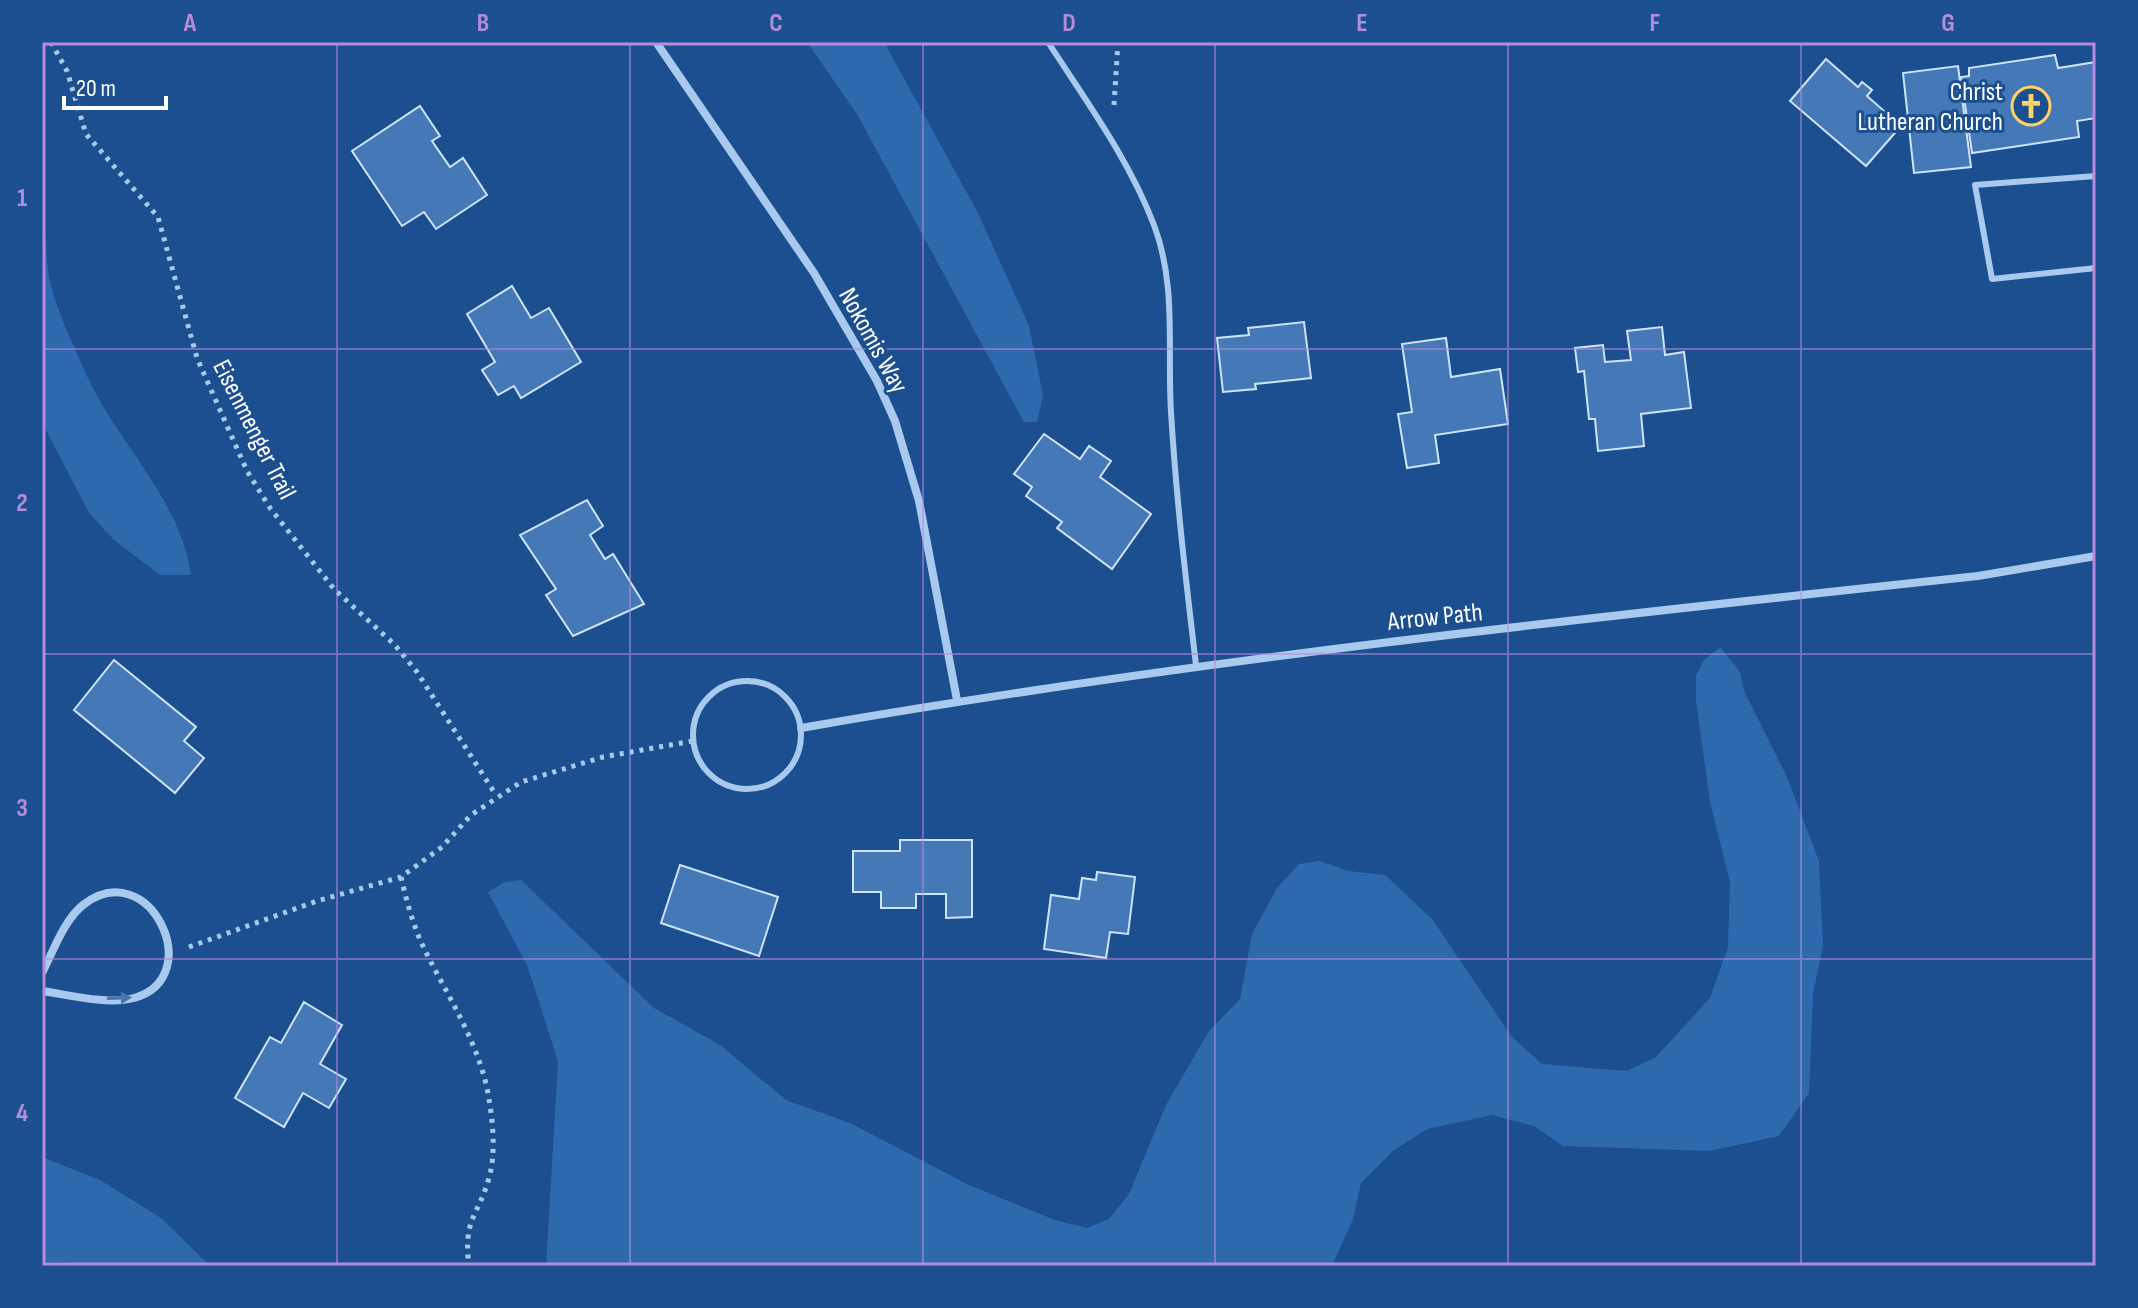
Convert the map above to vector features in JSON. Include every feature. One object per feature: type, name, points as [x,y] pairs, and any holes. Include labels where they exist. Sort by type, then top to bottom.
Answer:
[{"type":"street","name":"Nokomis Way","points":[[656,42],[814,273],[877,381],[895,421],[919,501],[957,700]]},
{"type":"street","name":"Arrow Path","points":[[2076,558],[2096,549]]},
{"type":"street","name":"Arrow Path","points":[[801,728],[957,700],[1196,665],[1978,576],[2096,556]]},
{"type":"street","points":[[42,973],[75,912],[100,896],[127,895],[154,910],[168,936],[169,954],[157,982],[135,998],[100,999],[42,991]]},
{"type":"lane","points":[[1048,42],[1110,137],[1136,185],[1165,263],[1170,299],[1172,444],[1196,665]]},
{"type":"lane","points":[[2096,176],[1975,185],[1992,279],[2096,268]]},
{"type":"lane","points":[[738,681],[767,685],[782,693],[795,708],[801,728],[796,761],[775,783],[758,789],[743,790],[714,778],[697,755],[693,741],[693,726],[706,700],[721,687],[738,681]]},
{"type":"path","name":"Eisenmenger Trail","points":[[51,42],[67,71],[86,134],[158,217],[197,358],[247,471],[270,508],[334,589],[394,644],[417,672],[496,795]]},
{"type":"path","points":[[1110,137],[1118,42]]},
{"type":"path","points":[[169,954],[317,901],[401,877],[422,865],[496,795],[562,767],[693,741]]},
{"type":"path","points":[[401,877],[421,941],[473,1045],[488,1095],[493,1138],[489,1179],[470,1218],[466,1246],[469,1266]]},
{"type":"shaded area","points":[[807,42],[884,42],[978,213],[1029,326],[1043,395],[1037,422],[1024,422],[857,114]]},
{"type":"shaded area","points":[[42,215],[50,282],[66,329],[99,399],[162,496],[185,548],[191,575],[160,575],[114,540],[89,513],[42,422]]},
{"type":"shaded area","points":[[1720,647],[1740,672],[1744,691],[1787,777],[1819,861],[1823,946],[1813,994],[1809,1093],[1779,1136],[1709,1151],[1563,1146],[1534,1126],[1492,1115],[1427,1129],[1393,1151],[1361,1183],[1353,1219],[1332,1266],[546,1266],[558,1061],[527,965],[488,892],[505,882],[521,880],[654,1008],[720,1045],[786,1100],[852,1124],[969,1185],[1055,1220],[1087,1228],[1109,1219],[1129,1194],[1166,1105],[1209,1031],[1240,999],[1252,934],[1277,888],[1299,864],[1319,861],[1349,871],[1385,875],[1432,919],[1512,1037],[1542,1064],[1627,1071],[1656,1057],[1710,998],[1728,947],[1730,882],[1710,802],[1696,700],[1696,676],[1703,661]]},
{"type":"shaded area","points":[[42,1157],[100,1180],[161,1218],[210,1266],[76,1266],[69,1262],[42,1262]]},
{"type":"building","points":[[2055,55],[2058,68],[2096,62],[2096,118],[2077,121],[2079,137],[1972,153],[1961,77],[1969,76],[1969,68]]},
{"type":"building","points":[[1826,59],[1858,87],[1862,82],[1872,90],[1867,96],[1901,126],[1866,166],[1790,101]]},
{"type":"building","points":[[1958,66],[1971,167],[1914,173],[1903,73]]},
{"type":"building","points":[[420,106],[440,136],[432,141],[450,167],[463,158],[487,195],[436,229],[424,212],[402,226],[352,151]]},
{"type":"building","points":[[512,286],[531,318],[549,308],[581,362],[521,398],[514,386],[498,395],[482,370],[495,362],[467,314]]},
{"type":"building","points":[[1304,322],[1311,378],[1255,384],[1256,389],[1223,392],[1217,338],[1249,335],[1248,328]]},
{"type":"building","points":[[1662,327],[1665,355],[1684,352],[1691,408],[1641,414],[1644,446],[1598,451],[1595,419],[1589,419],[1584,371],[1578,372],[1575,348],[1603,345],[1605,362],[1631,360],[1627,331]]},
{"type":"building","points":[[1446,338],[1451,377],[1500,369],[1508,424],[1435,435],[1439,463],[1407,468],[1398,414],[1412,412],[1402,344]]},
{"type":"building","points":[[1044,434],[1080,459],[1089,446],[1111,461],[1100,477],[1151,514],[1112,569],[1057,528],[1062,522],[1026,496],[1032,487],[1014,474]]},
{"type":"building","points":[[587,500],[603,526],[590,535],[605,559],[613,554],[644,604],[573,636],[546,595],[556,589],[520,535]]},
{"type":"building","points":[[114,660],[196,727],[184,741],[204,758],[175,793],[74,710]]},
{"type":"building","points":[[900,840],[972,840],[972,917],[946,918],[946,894],[916,894],[916,908],[881,908],[881,892],[853,892],[853,851],[900,851]]},
{"type":"building","points":[[680,865],[778,897],[759,956],[661,923]]},
{"type":"building","points":[[1097,872],[1135,877],[1128,934],[1110,932],[1106,958],[1044,949],[1051,895],[1079,899],[1082,878],[1096,880]]},
{"type":"building","points":[[304,1002],[342,1025],[320,1064],[346,1079],[329,1108],[303,1093],[284,1127],[235,1098],[270,1037],[281,1043]]},
{"type":"place","name":"Christ Lutheran Church","points":[[2031,106]]}]
